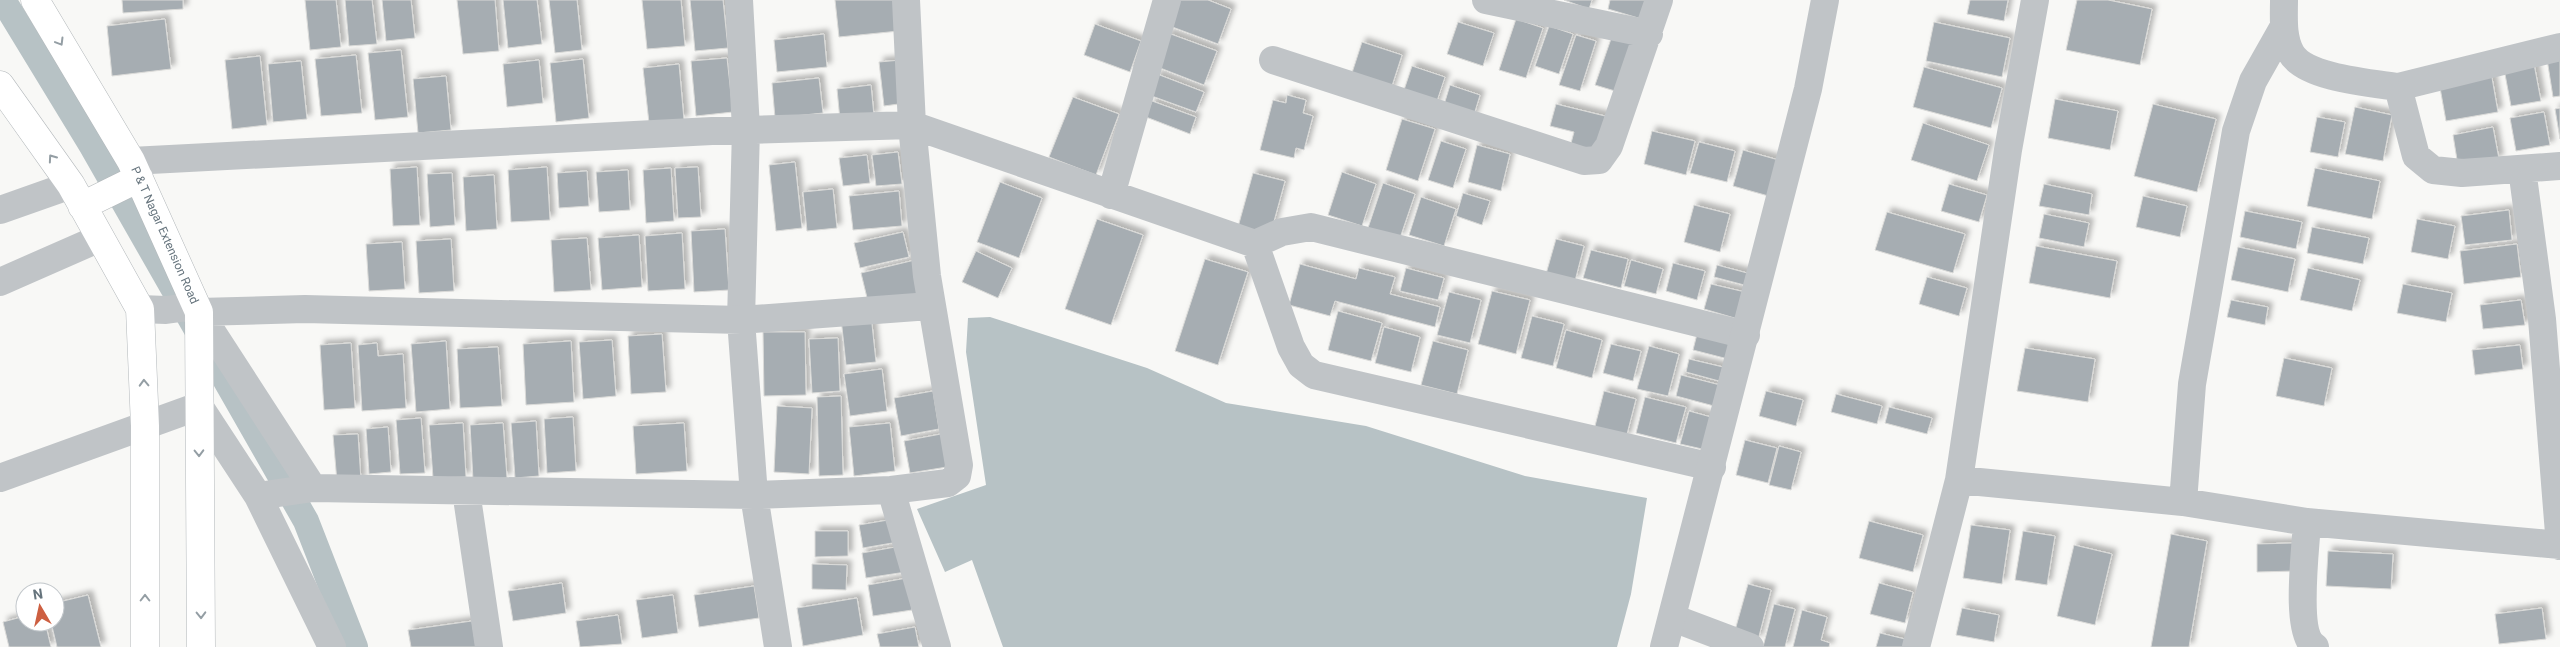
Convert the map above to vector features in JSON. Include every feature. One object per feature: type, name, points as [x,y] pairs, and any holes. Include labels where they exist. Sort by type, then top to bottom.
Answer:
[{"type":"main road","name":"P & T Nagar Extension Road","points":[[35,0],[135,170],[182,319],[199,406],[202,647]]},
{"type":"main road","name":"P & T Nagar Extension Road","points":[[0,85],[77,195],[100,238],[182,319]]},
{"type":"main road","points":[[77,195],[135,170]]},
{"type":"main road","name":"P & T Nagar Extension Road","points":[[145,647],[145,426],[182,319]]},
{"type":"street","points":[[739,0],[746,129],[741,320],[754,495],[778,647]]},
{"type":"street","points":[[259,496],[312,488],[754,495],[891,490],[948,483],[957,476],[959,465],[930,306],[912,125],[906,0]]},
{"type":"street","points":[[1111,195],[1168,0]]},
{"type":"street","points":[[1486,0],[1649,34]]},
{"type":"street","points":[[1273,60],[1584,161],[1599,160],[1609,146],[1649,34],[1659,0]]},
{"type":"street","points":[[1664,647],[1808,89],[1825,0]]},
{"type":"street","points":[[1916,647],[1959,480],[2008,150],[2035,0]]},
{"type":"street","points":[[2284,0],[2283,28],[2291,54],[2306,67],[2336,77],[2398,87],[2560,47]]},
{"type":"street","points":[[2183,502],[2192,384],[2236,131],[2253,81],[2283,28]]},
{"type":"street","points":[[2398,87],[2416,156],[2433,170],[2462,173],[2560,166]]},
{"type":"street","points":[[135,170],[746,129],[912,125],[1255,244],[1282,232],[1311,227],[1746,335]]},
{"type":"street","points":[[1959,480],[2183,502],[2307,522],[2560,545],[2542,319],[2522,169]]},
{"type":"street","points":[[0,210],[77,195]]},
{"type":"street","points":[[0,282],[100,238]]},
{"type":"street","points":[[1255,244],[1291,347],[1301,365],[1314,376],[1712,467]]},
{"type":"street","points":[[182,319],[305,309],[741,320],[930,306]]},
{"type":"street","points":[[182,319],[312,488]]},
{"type":"street","points":[[0,478],[199,406],[259,496],[332,647]]},
{"type":"street","points":[[891,490],[937,647]]},
{"type":"street","points":[[466,491],[488,647]]},
{"type":"street","points":[[2307,522],[2303,606],[2306,631],[2313,647]]},
{"type":"street","points":[[1673,618],[1750,647]]},
{"type":"shaded area","points":[[990,317],[1147,368],[1226,403],[1366,426],[1525,476],[1647,498],[1631,594],[1617,647],[1003,647],[972,560],[945,572],[917,509],[986,485],[966,352],[968,318]]},
{"type":"building","points":[[122,0],[183,0],[183,9],[123,13]]},
{"type":"building","points":[[305,0],[336,0],[341,47],[310,50]]},
{"type":"building","points":[[345,0],[372,0],[377,44],[349,46]]},
{"type":"building","points":[[382,0],[411,0],[415,38],[386,41]]},
{"type":"building","points":[[457,0],[495,0],[499,51],[463,54]]},
{"type":"building","points":[[503,0],[537,0],[542,44],[508,48]]},
{"type":"building","points":[[549,0],[577,0],[582,50],[555,53]]},
{"type":"building","points":[[642,0],[681,0],[685,46],[647,49]]},
{"type":"building","points":[[690,0],[723,0],[728,48],[695,51]]},
{"type":"building","points":[[835,0],[896,0],[899,31],[839,37]]},
{"type":"building","points":[[1176,0],[1208,0],[1231,9],[1218,44],[1167,25]]},
{"type":"building","points":[[1564,0],[1592,0],[1589,9]]},
{"type":"building","points":[[1610,0],[1650,0],[1645,20],[1608,9]]},
{"type":"building","points":[[1970,0],[2008,0],[2004,21],[1967,14]]},
{"type":"building","points":[[2077,0],[2108,0],[2152,9],[2140,65],[2066,50]]},
{"type":"building","points":[[165,19],[171,69],[112,76],[107,26]]},
{"type":"building","points":[[1516,19],[1543,28],[1526,78],[1499,70]]},
{"type":"building","points":[[1458,22],[1494,33],[1483,66],[1447,54]]},
{"type":"building","points":[[1934,22],[2010,38],[2002,77],[1926,61]]},
{"type":"building","points":[[1095,24],[1141,41],[1130,72],[1084,55]]},
{"type":"building","points":[[1549,26],[1573,34],[1559,74],[1535,66]]},
{"type":"building","points":[[1168,33],[1217,51],[1204,85],[1155,66]]},
{"type":"building","points":[[824,34],[827,67],[777,72],[774,40]]},
{"type":"building","points":[[1576,35],[1596,41],[1580,91],[1559,85]]},
{"type":"building","points":[[1612,36],[1641,45],[1625,94],[1595,85]]},
{"type":"building","points":[[1362,42],[1402,55],[1390,92],[1350,79]]},
{"type":"building","points":[[401,50],[408,117],[375,120],[368,53]]},
{"type":"building","points":[[356,55],[362,113],[321,116],[315,59]]},
{"type":"building","points":[[260,56],[267,125],[232,129],[225,60]]},
{"type":"building","points":[[2560,56],[2560,96],[2553,97],[2547,59]]},
{"type":"building","points":[[727,58],[733,112],[696,116],[691,61]]},
{"type":"building","points":[[583,59],[589,118],[556,122],[550,63]]},
{"type":"building","points":[[539,60],[543,103],[507,107],[503,64]]},
{"type":"building","points":[[901,60],[906,103],[884,106],[879,62]]},
{"type":"building","points":[[301,61],[307,119],[273,122],[268,64]]},
{"type":"building","points":[[679,64],[684,120],[649,123],[643,68]]},
{"type":"building","points":[[2534,64],[2541,101],[2511,106],[2504,69]]},
{"type":"building","points":[[1412,66],[1445,77],[1435,107],[1402,96]]},
{"type":"building","points":[[1924,67],[2002,88],[1991,128],[1913,107]]},
{"type":"building","points":[[2491,72],[2498,112],[2446,121],[2439,82]]},
{"type":"building","points":[[1157,74],[1204,92],[1196,112],[1149,95]]},
{"type":"building","points":[[446,76],[451,130],[418,133],[413,79]]},
{"type":"building","points":[[819,78],[823,113],[775,118],[772,83]]},
{"type":"building","points":[[871,85],[874,116],[840,120],[837,89]]},
{"type":"building","points":[[1450,85],[1480,95],[1473,118],[1443,108]]},
{"type":"building","points":[[1287,95],[1306,100],[1303,113],[1313,116],[1304,150],[1296,148],[1294,158],[1260,150],[1273,100],[1286,103]]},
{"type":"building","points":[[1073,97],[1119,114],[1096,175],[1049,157]]},
{"type":"building","points":[[2055,99],[2118,111],[2110,150],[2048,138]]},
{"type":"building","points":[[1152,101],[1196,117],[1190,134],[1146,117]]},
{"type":"building","points":[[1556,104],[1609,117],[1599,155],[1570,147],[1574,132],[1550,126]]},
{"type":"building","points":[[2153,104],[2216,119],[2197,192],[2134,176]]},
{"type":"building","points":[[2355,107],[2392,115],[2383,161],[2345,154]]},
{"type":"building","points":[[2560,108],[2560,139],[2555,109]]},
{"type":"building","points":[[2544,112],[2550,145],[2516,151],[2510,118]]},
{"type":"building","points":[[2317,117],[2345,122],[2338,157],[2310,152]]},
{"type":"building","points":[[1402,119],[1435,129],[1418,181],[1386,170]]},
{"type":"building","points":[[1923,123],[1989,145],[1977,181],[1911,160]]},
{"type":"building","points":[[2493,127],[2499,159],[2458,166],[2453,135]]},
{"type":"building","points":[[1652,131],[1695,141],[1686,175],[1644,164]]},
{"type":"building","points":[[1441,141],[1466,149],[1453,188],[1428,180]]},
{"type":"building","points":[[1699,142],[1735,151],[1727,182],[1690,173]]},
{"type":"building","points":[[1477,145],[1510,154],[1501,191],[1468,182]]},
{"type":"building","points":[[1743,150],[1782,161],[1772,197],[1733,186]]},
{"type":"building","points":[[898,152],[902,184],[876,186],[872,155]]},
{"type":"building","points":[[867,155],[870,183],[843,186],[839,158]]},
{"type":"building","points":[[795,162],[802,228],[776,231],[769,165]]},
{"type":"building","points":[[417,167],[420,225],[393,226],[390,169]]},
{"type":"building","points":[[547,167],[550,220],[511,222],[508,170]]},
{"type":"building","points":[[698,167],[701,217],[678,218],[675,168]]},
{"type":"building","points":[[671,168],[674,221],[646,223],[643,170]]},
{"type":"building","points":[[2315,168],[2380,181],[2372,219],[2307,206]]},
{"type":"building","points":[[628,170],[630,210],[599,212],[596,172]]},
{"type":"building","points":[[587,171],[589,206],[559,208],[557,173]]},
{"type":"building","points":[[1342,172],[1376,184],[1362,226],[1328,215]]},
{"type":"building","points":[[452,173],[455,225],[430,227],[427,174]]},
{"type":"building","points":[[1253,173],[1285,181],[1270,236],[1238,227]]},
{"type":"building","points":[[494,175],[497,229],[466,231],[463,177]]},
{"type":"building","points":[[1000,182],[1042,198],[1019,258],[977,242]]},
{"type":"building","points":[[1383,183],[1415,194],[1400,238],[1368,228]]},
{"type":"building","points":[[1949,184],[1987,195],[1979,222],[1941,211]]},
{"type":"building","points":[[2044,184],[2092,194],[2089,215],[2039,206]]},
{"type":"building","points":[[833,189],[837,228],[807,231],[803,192]]},
{"type":"building","points":[[899,191],[902,226],[853,230],[849,196]]},
{"type":"building","points":[[1463,193],[1490,201],[1482,225],[1456,216]]},
{"type":"building","points":[[2143,196],[2187,206],[2180,237],[2136,227]]},
{"type":"building","points":[[1421,197],[1456,209],[1444,246],[1409,235]]},
{"type":"building","points":[[1694,205],[1730,214],[1720,252],[1684,242]]},
{"type":"building","points":[[2509,210],[2512,240],[2465,245],[2461,216]]},
{"type":"building","points":[[2245,211],[2302,222],[2296,249],[2240,237]]},
{"type":"building","points":[[1887,212],[1965,234],[1953,273],[1875,250]]},
{"type":"building","points":[[2044,214],[2089,223],[2084,247],[2039,238]]},
{"type":"building","points":[[1097,219],[1143,235],[1111,325],[1065,309]]},
{"type":"building","points":[[2417,219],[2455,226],[2448,259],[2411,252]]},
{"type":"building","points":[[2312,227],[2369,238],[2363,264],[2307,253]]},
{"type":"building","points":[[725,229],[729,290],[694,292],[691,231]]},
{"type":"building","points":[[903,232],[909,257],[860,268],[854,243]]},
{"type":"building","points":[[682,233],[685,289],[648,291],[645,236]]},
{"type":"building","points":[[639,235],[642,287],[602,290],[598,238]]},
{"type":"building","points":[[587,238],[591,290],[554,292],[551,240]]},
{"type":"building","points":[[451,239],[454,291],[419,293],[416,241]]},
{"type":"building","points":[[1556,239],[1584,246],[1575,281],[1546,274]]},
{"type":"building","points":[[402,242],[405,289],[369,291],[366,244]]},
{"type":"building","points":[[2517,244],[2521,277],[2464,284],[2460,251]]},
{"type":"building","points":[[2036,246],[2117,261],[2110,298],[2029,283]]},
{"type":"building","points":[[2238,247],[2295,259],[2288,292],[2231,280]]},
{"type":"building","points":[[1591,250],[1628,259],[1621,288],[1583,278]]},
{"type":"building","points":[[976,251],[1012,268],[998,298],[962,282]]},
{"type":"building","points":[[1205,259],[1248,272],[1218,365],[1175,351]]},
{"type":"building","points":[[915,260],[923,293],[869,306],[861,273]]},
{"type":"building","points":[[1631,260],[1663,269],[1656,294],[1624,286]]},
{"type":"building","points":[[1673,263],[1705,271],[1697,300],[1666,291]]},
{"type":"building","points":[[1300,264],[1356,279],[1359,268],[1395,277],[1390,294],[1440,307],[1435,327],[1335,301],[1330,316],[1289,305]]},
{"type":"building","points":[[1717,265],[1751,274],[1748,286],[1714,277]]},
{"type":"building","points":[[1406,268],[1444,278],[1438,300],[1400,291]]},
{"type":"building","points":[[2308,268],[2360,280],[2352,311],[2300,300]]},
{"type":"building","points":[[1927,277],[1967,288],[1959,316],[1919,304]]},
{"type":"building","points":[[1711,284],[1745,292],[1738,319],[1704,309]]},
{"type":"building","points":[[2403,284],[2452,293],[2446,322],[2397,313]]},
{"type":"building","points":[[1492,291],[1530,300],[1516,354],[1478,344]]},
{"type":"building","points":[[1449,292],[1481,300],[1470,343],[1437,335]]},
{"type":"building","points":[[2231,300],[2268,307],[2265,325],[2227,317]]},
{"type":"building","points":[[2521,300],[2525,325],[2483,329],[2480,305]]},
{"type":"building","points":[[1338,311],[1382,323],[1371,361],[1328,350]]},
{"type":"building","points":[[871,315],[876,362],[846,365],[841,318]]},
{"type":"building","points":[[1532,316],[1564,324],[1553,366],[1521,358]]},
{"type":"building","points":[[1384,327],[1420,337],[1411,372],[1375,363]]},
{"type":"building","points":[[1566,330],[1602,340],[1592,378],[1556,368]]},
{"type":"building","points":[[1698,330],[1734,340],[1728,359],[1693,350]]},
{"type":"building","points":[[763,332],[805,332],[806,395],[764,396]]},
{"type":"building","points":[[662,334],[666,392],[631,394],[628,336]]},
{"type":"building","points":[[838,338],[840,391],[812,393],[809,339]]},
{"type":"building","points":[[612,340],[616,396],[583,399],[579,342]]},
{"type":"building","points":[[446,341],[450,409],[416,412],[411,344]]},
{"type":"building","points":[[571,341],[574,402],[526,405],[523,344]]},
{"type":"building","points":[[1433,341],[1468,350],[1457,394],[1421,385]]},
{"type":"building","points":[[351,343],[355,408],[324,410],[320,345]]},
{"type":"building","points":[[377,343],[378,356],[403,354],[406,408],[362,411],[358,345]]},
{"type":"building","points":[[1611,344],[1641,351],[1633,381],[1603,373]]},
{"type":"building","points":[[2520,345],[2523,369],[2475,375],[2472,350]]},
{"type":"building","points":[[1649,346],[1679,354],[1668,396],[1637,389]]},
{"type":"building","points":[[498,347],[502,406],[460,408],[457,349]]},
{"type":"building","points":[[2025,348],[2095,359],[2088,402],[2017,391]]},
{"type":"building","points":[[2284,358],[2332,368],[2324,406],[2276,396]]},
{"type":"building","points":[[1689,359],[1723,367],[1719,381],[1686,372]]},
{"type":"building","points":[[882,369],[887,411],[850,416],[844,374]]},
{"type":"building","points":[[1681,375],[1720,385],[1714,406],[1676,396]]},
{"type":"building","points":[[933,391],[939,429],[901,436],[894,398]]},
{"type":"building","points":[[1604,391],[1636,399],[1626,438],[1594,430]]},
{"type":"building","points":[[1766,391],[1803,400],[1796,426],[1759,416]]},
{"type":"building","points":[[1836,394],[1882,406],[1877,424],[1831,412]]},
{"type":"building","points":[[841,396],[843,475],[819,476],[817,397]]},
{"type":"building","points":[[1645,397],[1686,407],[1676,443],[1636,433]]},
{"type":"building","points":[[777,406],[812,408],[809,474],[774,472]]},
{"type":"building","points":[[1889,407],[1932,418],[1927,434],[1885,423]]},
{"type":"building","points":[[1689,411],[1711,417],[1702,449],[1680,444]]},
{"type":"building","points":[[573,417],[576,471],[547,473],[544,419]]},
{"type":"building","points":[[421,418],[425,473],[400,474],[396,420]]},
{"type":"building","points":[[536,421],[539,476],[515,478],[511,423]]},
{"type":"building","points":[[463,423],[466,477],[433,478],[429,425]]},
{"type":"building","points":[[503,423],[507,478],[473,480],[470,425]]},
{"type":"building","points":[[684,423],[687,471],[636,474],[633,426]]},
{"type":"building","points":[[890,423],[895,471],[854,476],[849,427]]},
{"type":"building","points":[[388,427],[391,472],[369,474],[366,429]]},
{"type":"building","points":[[358,434],[361,481],[337,482],[333,435]]},
{"type":"building","points":[[941,434],[947,467],[910,473],[904,441]]},
{"type":"building","points":[[1745,440],[1777,448],[1768,483],[1736,475]]},
{"type":"building","points":[[1779,446],[1801,452],[1791,490],[1769,485]]},
{"type":"building","points":[[894,519],[898,542],[863,548],[859,525]]},
{"type":"building","points":[[1869,521],[1923,535],[1913,572],[1859,558]]},
{"type":"building","points":[[1971,525],[2010,530],[2002,584],[1963,578]]},
{"type":"building","points":[[815,531],[848,531],[848,556],[815,557]]},
{"type":"building","points":[[2023,531],[2055,536],[2047,585],[2015,580]]},
{"type":"building","points":[[2171,534],[2207,541],[2189,647],[2151,647]]},
{"type":"building","points":[[2295,543],[2296,571],[2257,572],[2257,544]]},
{"type":"building","points":[[2074,545],[2112,554],[2095,625],[2057,616]]},
{"type":"building","points":[[901,546],[906,572],[866,578],[862,553]]},
{"type":"building","points":[[2328,551],[2393,554],[2391,589],[2326,586]]},
{"type":"building","points":[[812,564],[847,565],[846,590],[812,589]]},
{"type":"building","points":[[907,578],[912,610],[873,616],[868,585]]},
{"type":"building","points":[[562,583],[566,613],[513,621],[508,591]]},
{"type":"building","points":[[1879,583],[1913,592],[1905,623],[1870,614]]},
{"type":"building","points":[[1748,584],[1771,590],[1758,640],[1734,634]]},
{"type":"building","points":[[754,586],[759,618],[699,627],[694,595]]},
{"type":"building","points":[[88,595],[101,647],[57,647],[53,632],[65,632],[65,601]]},
{"type":"building","points":[[673,595],[678,633],[642,638],[636,600]]},
{"type":"building","points":[[857,598],[863,635],[803,646],[797,608]]},
{"type":"building","points":[[1774,604],[1795,609],[1785,647],[1763,647]]},
{"type":"building","points":[[1962,608],[1999,615],[1994,642],[1956,635]]},
{"type":"building","points":[[2542,608],[2546,639],[2499,644],[2495,614]]},
{"type":"building","points":[[1802,610],[1827,617],[1821,640],[1830,643],[1829,647],[1793,647]]},
{"type":"building","points":[[618,615],[622,644],[580,647],[576,621]]},
{"type":"building","points":[[15,619],[15,632],[47,632],[51,647],[9,647],[3,622]]},
{"type":"building","points":[[472,621],[476,647],[411,647],[408,630]]},
{"type":"building","points":[[915,627],[919,647],[880,647],[877,634]]},
{"type":"building","points":[[1880,633],[1909,640],[1907,647],[1876,647]]},
{"type":"waterway","points":[[3,0],[92,146],[306,521],[355,647]]}]
